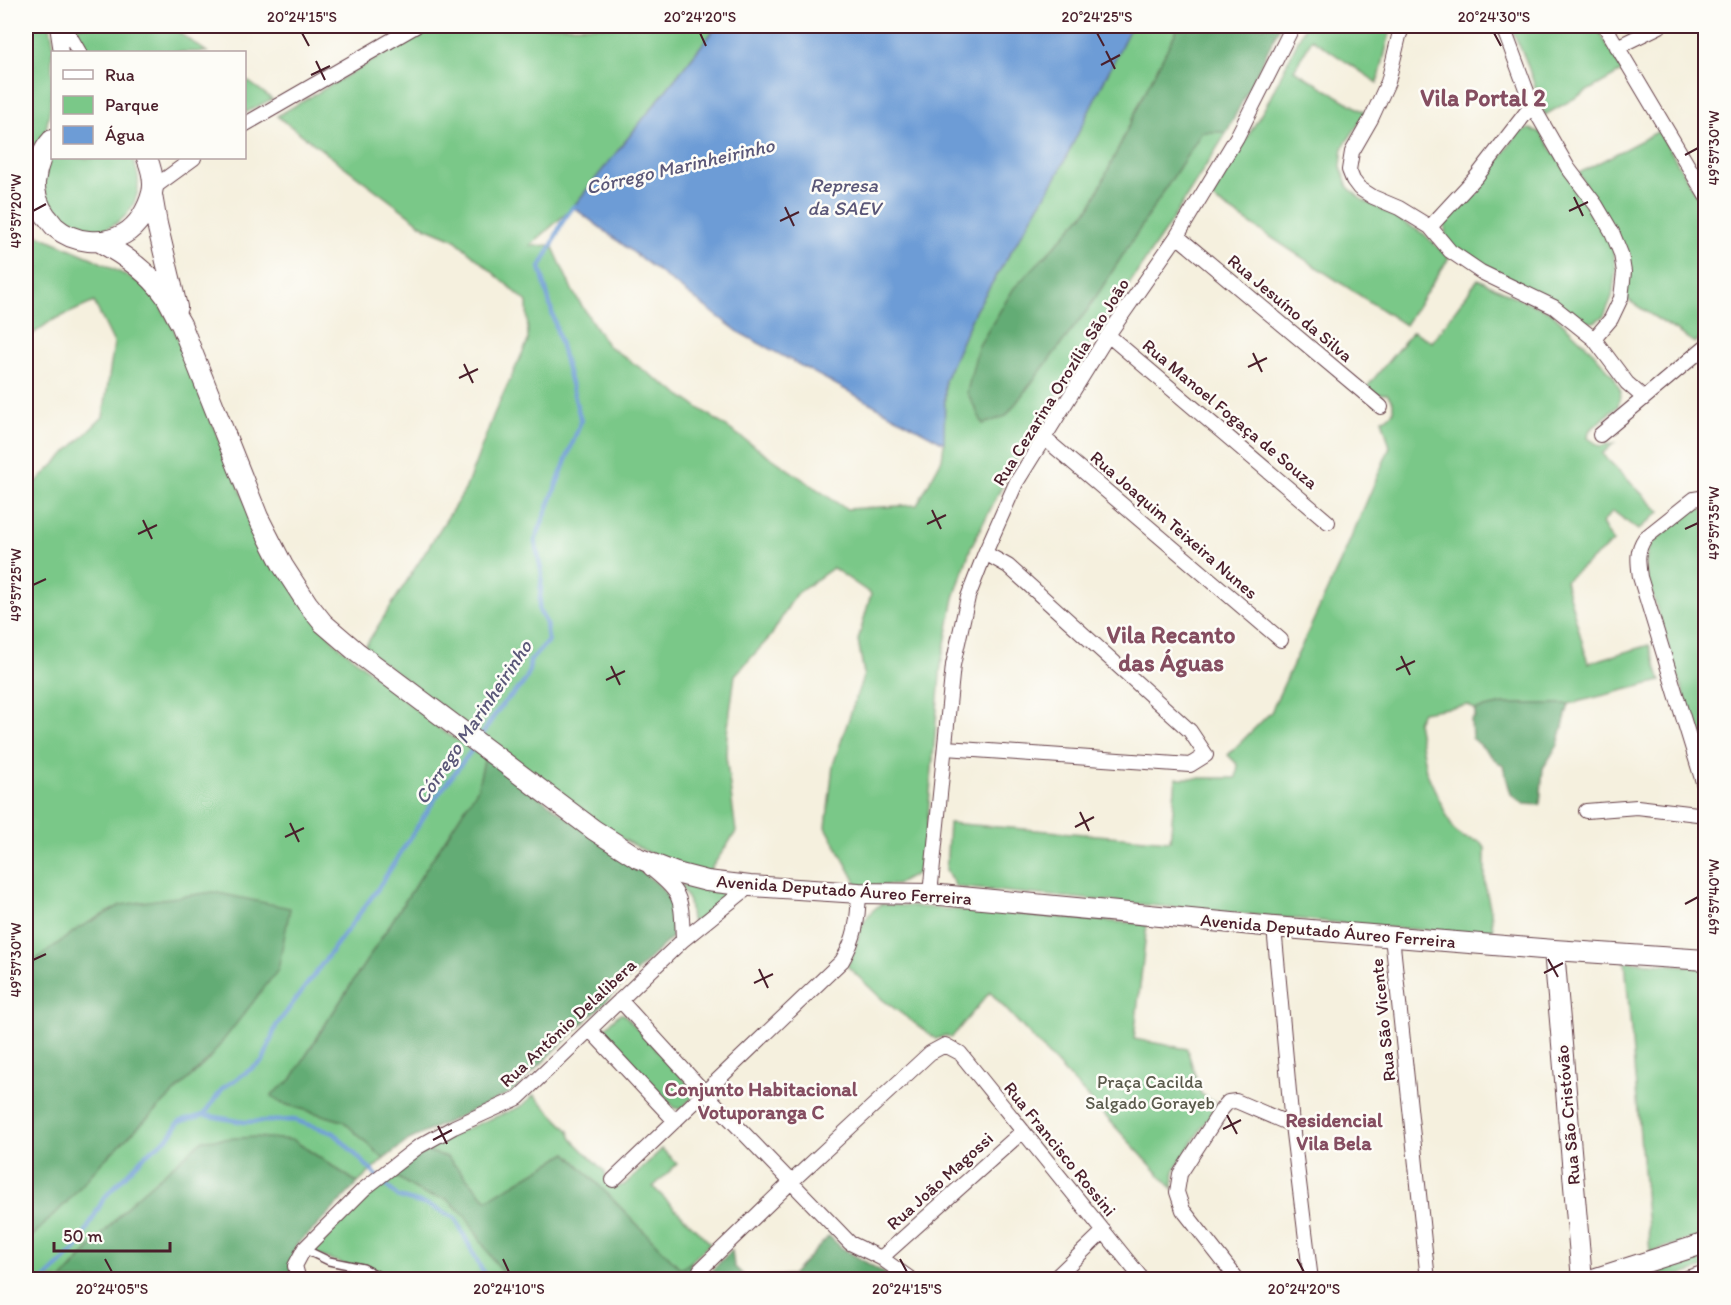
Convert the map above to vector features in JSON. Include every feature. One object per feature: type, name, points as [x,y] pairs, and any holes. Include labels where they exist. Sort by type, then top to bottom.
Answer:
[{"type":"main road","points":[[26,160],[51,141]]},
{"type":"main road","points":[[51,141],[37,165],[35,188],[41,209],[55,227]]},
{"type":"main road","name":"Avenida Deputado Áureo Ferreira","points":[[147,159],[152,170],[157,224],[181,324]]},
{"type":"main road","points":[[26,216],[37,217],[76,239],[100,242],[124,234],[142,217],[153,191]]},
{"type":"main road","name":"Avenida Deputado Áureo Ferreira","points":[[100,242],[121,254],[164,294],[181,324],[258,517],[283,566],[323,623],[337,637],[594,830],[638,858],[676,873],[707,881],[750,886],[859,893],[930,894],[1274,927],[1706,960]]},
{"type":"main road","name":"Rua São Cristóvão","points":[[1554,950],[1582,1280]]},
{"type":"main road","points":[[1590,1280],[1706,1243]]},
{"type":"main road","points":[[1690,1280],[1706,1275]]},
{"type":"street","points":[[57,26],[61,51]]},
{"type":"street","points":[[64,26],[78,51]]},
{"type":"street","points":[[246,124],[416,26]]},
{"type":"street","name":"Rua Cezarina Orozília São João","points":[[930,894],[953,665],[968,597],[984,553],[1016,483],[1043,437],[1108,335],[1177,236],[1237,137],[1293,26]]},
{"type":"street","points":[[1403,26],[1388,82],[1371,119],[1352,152],[1349,170],[1353,180],[1359,188],[1373,197],[1399,208],[1430,227],[1450,251],[1473,267],[1554,307],[1594,339],[1628,383],[1644,398]]},
{"type":"street","points":[[1501,26],[1532,105],[1568,168],[1612,232],[1621,254],[1624,272],[1621,298],[1611,319],[1594,339]]},
{"type":"street","points":[[1605,26],[1706,196]]},
{"type":"street","points":[[1617,47],[1660,26]]},
{"type":"street","points":[[1430,227],[1477,176],[1532,105]]},
{"type":"street","points":[[153,191],[193,159]]},
{"type":"street","name":"Rua Jesuíno da Silva","points":[[1177,236],[1381,407]]},
{"type":"street","name":"Rua Manoel Fogaça de Souza","points":[[1108,335],[1328,522]]},
{"type":"street","points":[[1600,435],[1706,346]]},
{"type":"street","name":"Rua Joaquim Teixeira Nunes","points":[[1043,437],[1281,640]]},
{"type":"street","points":[[1706,497],[1694,499],[1645,538],[1638,554],[1640,577],[1706,792]]},
{"type":"street","points":[[946,748],[1190,765],[1206,755],[1190,731],[1008,566],[984,553]]},
{"type":"street","points":[[1586,812],[1637,807],[1706,815]]},
{"type":"street","points":[[638,858],[676,890],[681,903],[683,940]]},
{"type":"street","name":"Rua Antônio Delalibera","points":[[297,1273],[304,1249],[364,1189],[418,1147],[454,1127],[518,1098],[683,940],[750,886]]},
{"type":"street","points":[[613,1180],[842,961],[851,946],[857,922],[859,893]]},
{"type":"street","points":[[1274,927],[1292,1125],[1311,1280]]},
{"type":"street","name":"Rua São Vicente","points":[[1392,936],[1428,1280]]},
{"type":"street","points":[[620,1000],[790,1183],[850,1243],[881,1258],[912,1280]]},
{"type":"street","points":[[590,1029],[675,1120]]},
{"type":"street","name":"Rua Francisco Rossini","points":[[790,1183],[930,1053],[945,1045],[960,1053],[1143,1280]]},
{"type":"street","points":[[1238,1280],[1183,1210],[1177,1192],[1180,1174],[1228,1102],[1236,1101],[1292,1125]]},
{"type":"street","name":"Rua João Magossi","points":[[881,1258],[1023,1131]]},
{"type":"street","points":[[700,1269],[790,1183]]},
{"type":"street","points":[[1053,1280],[1104,1231]]},
{"type":"lane","points":[[304,1249],[329,1261],[363,1268],[387,1280]]},
{"type":"green space","points":[[26,26],[50,26],[55,51],[51,51],[51,96],[48,119],[42,139],[26,153]]},
{"type":"green space","points":[[70,26],[169,26],[206,51],[85,51]]},
{"type":"green space","points":[[433,26],[717,26],[573,207],[530,246],[552,245],[573,292],[607,345],[846,509],[917,505],[942,459],[945,380],[975,311],[1057,176],[1131,26],[1179,26],[1091,206],[1053,248],[1006,416],[1088,309],[1202,132],[1227,132],[1167,228],[1035,428],[971,547],[954,598],[941,664],[925,851],[918,873],[896,885],[858,886],[826,827],[833,765],[864,674],[858,640],[871,594],[833,568],[795,595],[771,636],[735,675],[726,756],[736,832],[708,873],[676,867],[598,826],[364,648],[465,490],[494,414],[528,341],[527,302],[454,239],[425,227],[277,116]]},
{"type":"green space","points":[[1179,26],[1280,26],[1227,132],[1202,132],[1088,309],[1006,416],[983,424],[967,392],[978,347],[1014,288],[1091,206]]},
{"type":"green space","points":[[1305,26],[1394,26],[1389,36],[1378,83],[1312,39],[1294,70],[1366,113],[1343,147],[1341,167],[1348,187],[1361,199],[1424,234],[1449,258],[1405,325],[1211,198],[1267,104]]},
{"type":"green space","points":[[1510,26],[1596,26],[1623,71],[1545,115],[1525,58]]},
{"type":"green space","points":[[246,80],[272,99],[246,112]]},
{"type":"green space","points":[[1530,129],[1540,132],[1605,228],[1613,250],[1616,269],[1612,297],[1604,316],[1594,322],[1583,322],[1569,311],[1481,266],[1454,249],[1446,237],[1444,221],[1483,183],[1519,132]]},
{"type":"green space","points":[[1659,131],[1705,210],[1705,334],[1695,343],[1625,298],[1628,271],[1579,173]]},
{"type":"green space","points":[[51,156],[51,159],[132,159],[138,177],[137,195],[130,210],[118,222],[104,229],[88,231],[71,226],[50,206],[45,186],[47,164]]},
{"type":"green space","points":[[26,230],[92,258],[143,284],[173,327],[252,518],[333,641],[441,730],[485,757],[477,790],[291,1080],[271,1095],[281,1103],[343,1121],[384,1159],[358,1183],[293,1140],[203,1140],[133,1200],[62,1279],[26,1279],[26,1242],[65,1204],[102,1162],[208,1060],[238,1020],[121,905],[79,928],[37,959],[26,976],[26,492],[103,417],[114,343],[94,302],[51,321],[26,339]]},
{"type":"green space","points":[[1478,279],[1551,312],[1591,350],[1614,377],[1621,392],[1618,406],[1589,431],[1588,438],[1600,446],[1614,443],[1602,454],[1660,512],[1638,530],[1613,511],[1602,523],[1613,542],[1565,581],[1588,663],[1649,645],[1661,681],[1569,704],[1504,704],[1475,710],[1468,705],[1422,712],[1417,722],[1426,771],[1453,829],[1462,837],[1481,842],[1485,848],[1485,885],[1493,931],[1489,934],[1393,928],[956,887],[946,870],[949,823],[1170,841],[1176,778],[1236,778],[1238,765],[1228,755],[1271,712],[1344,554],[1390,447],[1382,419],[1393,412],[1393,402],[1387,394],[1377,394],[1367,387],[1413,331],[1432,342]]},
{"type":"green space","points":[[1695,509],[1705,509],[1705,762],[1647,577],[1646,567],[1647,555],[1652,543]]},
{"type":"green space","points":[[1504,704],[1569,704],[1558,745],[1543,768],[1540,805],[1524,804],[1511,794],[1503,766],[1472,738],[1471,720],[1475,717],[1475,710]]},
{"type":"green space","points":[[485,757],[657,883],[673,908],[674,921],[671,938],[512,1092],[409,1140],[384,1159],[343,1121],[281,1103],[271,1095],[291,1080],[477,790]]},
{"type":"green space","points":[[680,884],[734,894],[700,920],[691,921],[689,902]]},
{"type":"green space","points":[[213,892],[290,908],[278,970],[208,1060],[102,1162],[65,1204],[26,1242],[26,976],[37,959],[79,928],[121,905]]},
{"type":"green space","name":"Praça Cacilda Salgado Gorayeb","points":[[881,904],[1147,924],[1134,1039],[1187,1049],[1201,1094],[1217,1104],[1174,1171],[1173,1189],[990,992],[952,1037],[944,1036],[936,1039],[883,1000],[847,966],[866,918]]},
{"type":"green space","points":[[1625,961],[1705,967],[1705,1235],[1650,1252]]},
{"type":"green space","points":[[619,1014],[624,1014],[693,1089],[694,1096],[680,1109],[675,1108],[606,1036],[605,1028]]},
{"type":"green space","points":[[534,1095],[569,1131],[572,1139],[605,1172],[606,1180],[614,1188],[624,1185],[662,1149],[677,1164],[653,1187],[710,1243],[681,1269],[567,1153],[487,1200],[447,1157],[426,1151],[456,1133],[522,1106]]},
{"type":"green space","points":[[256,1137],[293,1140],[358,1183],[297,1244],[290,1266],[293,1279],[62,1280],[133,1200],[203,1140]]},
{"type":"green space","points":[[426,1151],[447,1157],[487,1200],[567,1153],[681,1269],[692,1261],[690,1267],[700,1276],[709,1273],[732,1250],[734,1266],[746,1278],[792,1275],[829,1236],[842,1248],[894,1279],[511,1279],[501,1271],[465,1215],[447,1199],[424,1194],[393,1175]]},
{"type":"green space","points":[[393,1175],[424,1194],[447,1199],[465,1215],[501,1271],[511,1279],[387,1279],[311,1253],[369,1194]]},
{"type":"green space","points":[[1705,1251],[1705,1268],[1668,1279],[1615,1280]]},
{"type":"water","name":"Represa da SAEV","points":[[717,26],[1131,26],[1057,176],[975,311],[945,380],[944,443],[740,333],[573,207]]},
{"type":"waterway","name":"Córrego Marinheirinho","points":[[480,738],[502,705],[525,681],[530,661],[548,641],[546,623],[539,610],[542,574],[535,541],[581,421],[540,267],[561,224],[573,207],[577,206]]},
{"type":"waterway","name":"Córrego Marinheirinho","points":[[44,1280],[77,1248],[104,1198],[143,1157],[170,1136],[179,1122],[204,1115],[223,1088],[263,1061],[276,1026],[377,890],[435,799],[474,747]]},
{"type":"waterway","points":[[204,1115],[244,1122],[294,1120],[334,1133],[398,1197],[431,1206],[455,1218],[487,1280]]},
{"type":"district","name":"Vila Portal 2","points":[[1483,97]]},
{"type":"district","name":"Vila Recanto das Águas","points":[[1171,648]]},
{"type":"district","name":"Conjunto Habitacional Votuporanga C","points":[[761,1100]]},
{"type":"district","name":"Residencial Vila Bela","points":[[1334,1132]]}]
